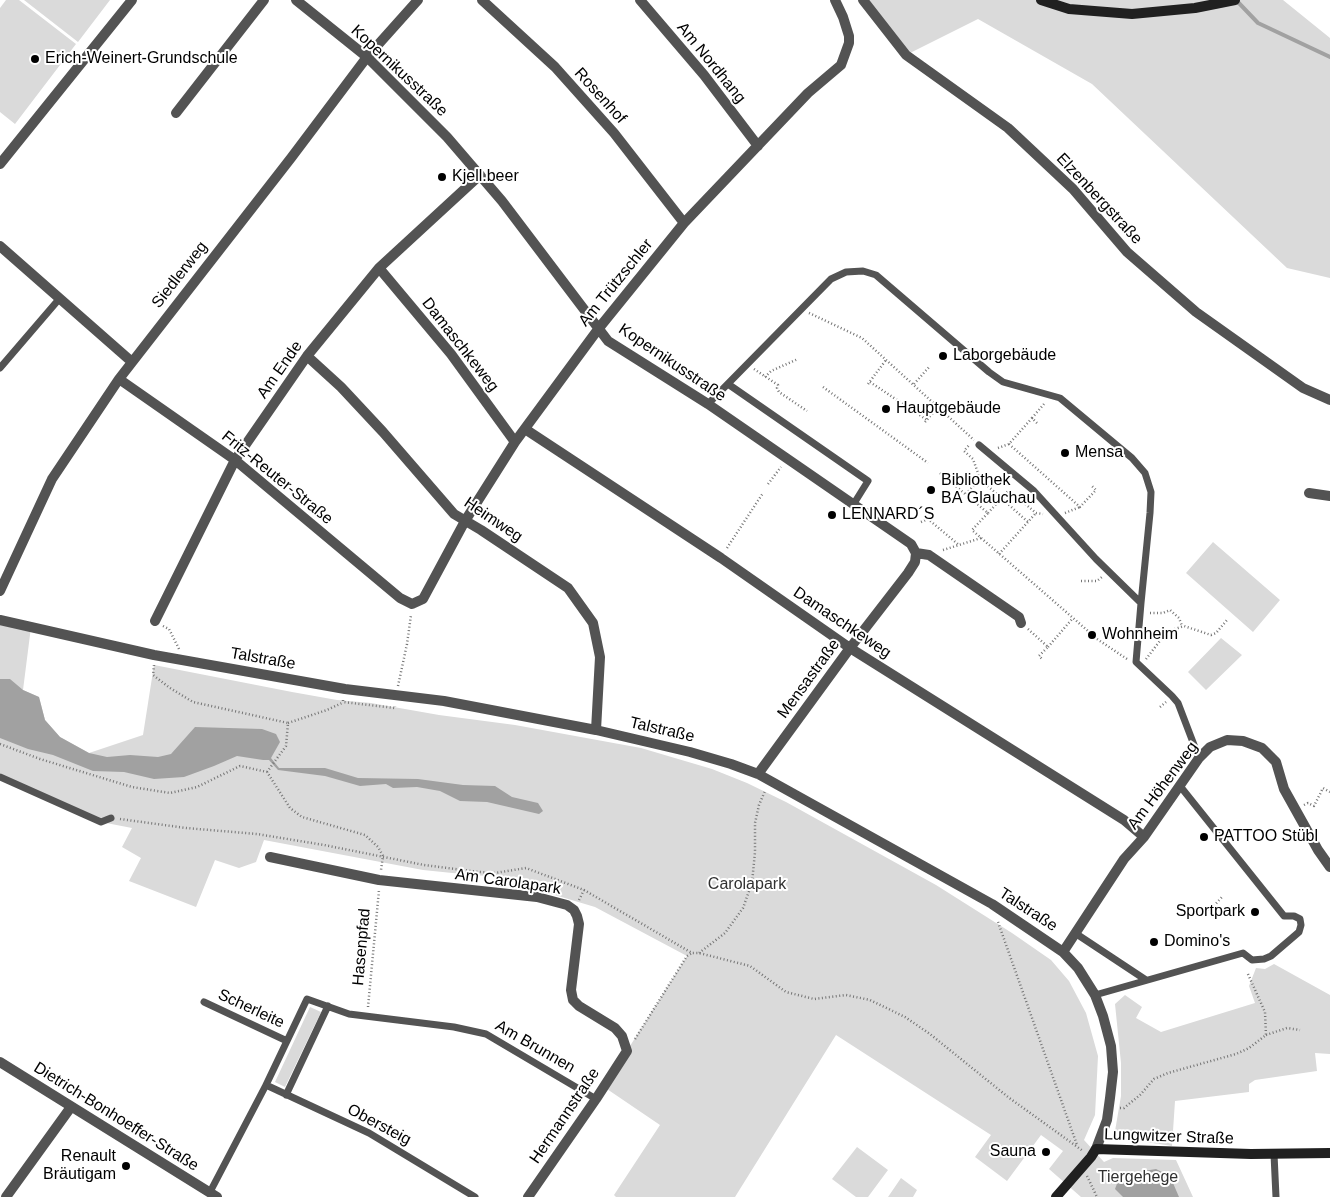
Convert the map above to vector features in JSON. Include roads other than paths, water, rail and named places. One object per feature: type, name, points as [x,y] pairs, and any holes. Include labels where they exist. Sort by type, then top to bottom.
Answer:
[{"type":"street","points":[[0,164],[132,0]]},
{"type":"street","points":[[176,113],[264,0]]},
{"type":"street","name":"Kopernikusstraße","points":[[296,0],[367,57],[447,137],[480,175],[608,341],[708,404],[911,544],[916,553],[929,555],[1019,617],[1022,623]]},
{"type":"street","name":"Siedlerweg","points":[[0,591],[52,479],[132,362],[367,57],[418,0]]},
{"type":"street","name":"Rosenhof","points":[[482,0],[555,68],[614,133],[684,223]]},
{"type":"street","name":"Am Nordhang","points":[[640,0],[704,75],[758,146]]},
{"type":"street","name":"Am Trützschler","points":[[412,604],[423,599],[465,521],[515,442],[599,328],[684,223],[808,93],[841,65],[849,43],[849,36],[835,0]]},
{"type":"street","name":"Elzenbergstraße","points":[[863,0],[906,56],[1008,128],[1073,189],[1127,252],[1196,312],[1303,388],[1330,400]]},
{"type":"street","points":[[1041,0],[1069,9],[1132,14],[1195,8],[1230,1]]},
{"type":"street","name":"Am Ende","points":[[155,621],[235,460],[307,356],[378,268],[480,175]]},
{"type":"street","points":[[0,246],[132,362]]},
{"type":"street","name":"Damaschkeweg","points":[[378,268],[451,354],[515,442]]},
{"type":"street","name":"Heimweg","points":[[307,356],[341,387],[383,432],[454,514],[568,588],[593,623],[600,657],[596,730]]},
{"type":"street","name":"Fritz-Reuter-Straße","points":[[120,379],[235,460],[400,598],[412,604]]},
{"type":"street","name":"Damaschkeweg","points":[[525,429],[720,558],[850,648],[1124,820],[1144,837]]},
{"type":"street","points":[[1309,493],[1330,496]]},
{"type":"street","name":"Mensastraße","points":[[758,774],[850,648],[908,573],[915,562],[916,553]]},
{"type":"street","name":"Talstraße","points":[[0,620],[154,655],[345,689],[444,701],[596,730],[690,752],[758,774],[992,904],[1063,952],[1078,968],[1095,995],[1111,1046],[1112,1072],[1109,1109],[1107,1120],[1094,1153]]},
{"type":"street","name":"Am Höhenweg","points":[[1063,952],[1124,859],[1144,837],[1199,758],[1210,747],[1226,740],[1243,741],[1262,748],[1276,762],[1284,789],[1318,850],[1330,867]]},
{"type":"street","name":"Am Carolapark","points":[[270,857],[380,880],[537,897],[567,906],[574,910],[578,924],[571,990],[573,1000],[579,1006],[616,1028],[622,1036],[627,1051]]},
{"type":"street","name":"Hermannstraße","points":[[528,1197],[627,1051]]},
{"type":"street","name":"Dietrich-Bonhoeffer-Straße","points":[[0,1062],[211,1195]]},
{"type":"street","points":[[6,1197],[71,1107]]},
{"type":"street","name":"Lungwitzer Straße","points":[[1056,1197],[1094,1153],[1330,1153]]},
{"type":"lane","points":[[708,404],[831,280],[846,272],[864,271],[876,275],[1002,382],[1060,398],[1132,458],[1145,473],[1151,492],[1136,662],[1178,703],[1199,758]]},
{"type":"lane","points":[[0,368],[60,298]]},
{"type":"lane","points":[[728,384],[868,481],[854,505]]},
{"type":"lane","points":[[979,445],[1034,491],[1141,603]]},
{"type":"lane","points":[[0,777],[100,822],[111,818]]},
{"type":"lane","points":[[1095,995],[1243,953],[1252,960],[1264,959],[1271,956],[1299,932],[1300,919],[1294,916],[1284,916],[1180,786]]},
{"type":"lane","points":[[1075,933],[1146,980]]},
{"type":"lane","name":"Am Brunnen","points":[[287,1041],[307,999],[350,1014],[454,1026],[486,1034],[596,1099]]},
{"type":"lane","name":"Scherleite","points":[[204,1002],[287,1041]]},
{"type":"lane","points":[[286,1095],[328,1006]]},
{"type":"lane","points":[[211,1195],[287,1041]]},
{"type":"lane","name":"Obersteig","points":[[266,1085],[369,1133],[475,1197]]},
{"type":"lane","points":[[1274,1154],[1273,1170],[1276,1197]]},
{"type":"waterway","points":[[1237,1],[1258,23],[1330,57]]},
{"type":"place","name":"Erich-Weinert-Grundschule","points":[[35,59]]},
{"type":"place","name":"Kjell.beer","points":[[442,177]]},
{"type":"place","name":"Laborgebäude","points":[[943,356]]},
{"type":"place","name":"Hauptgebäude","points":[[886,409]]},
{"type":"place","name":"Mensa","points":[[1065,453]]},
{"type":"place","name":"Bibliothek BA Glauchau","points":[[931,490]]},
{"type":"place","name":"LENNARD´S","points":[[832,515]]},
{"type":"place","name":"Wohnheim","points":[[1092,635]]},
{"type":"place","name":"PATTOO Stübl","points":[[1204,837]]},
{"type":"place","name":"Sportpark","points":[[1255,912]]},
{"type":"place","name":"Domino's","points":[[1154,942]]},
{"type":"place","name":"Sauna","points":[[1046,1152]]},
{"type":"place","name":"Renault Bräutigam","points":[[126,1166]]},
{"type":"park label","name":"Carolapark","points":[[747,885]]},
{"type":"park label","name":"Tiergehege","points":[[1138,1178]]}]
